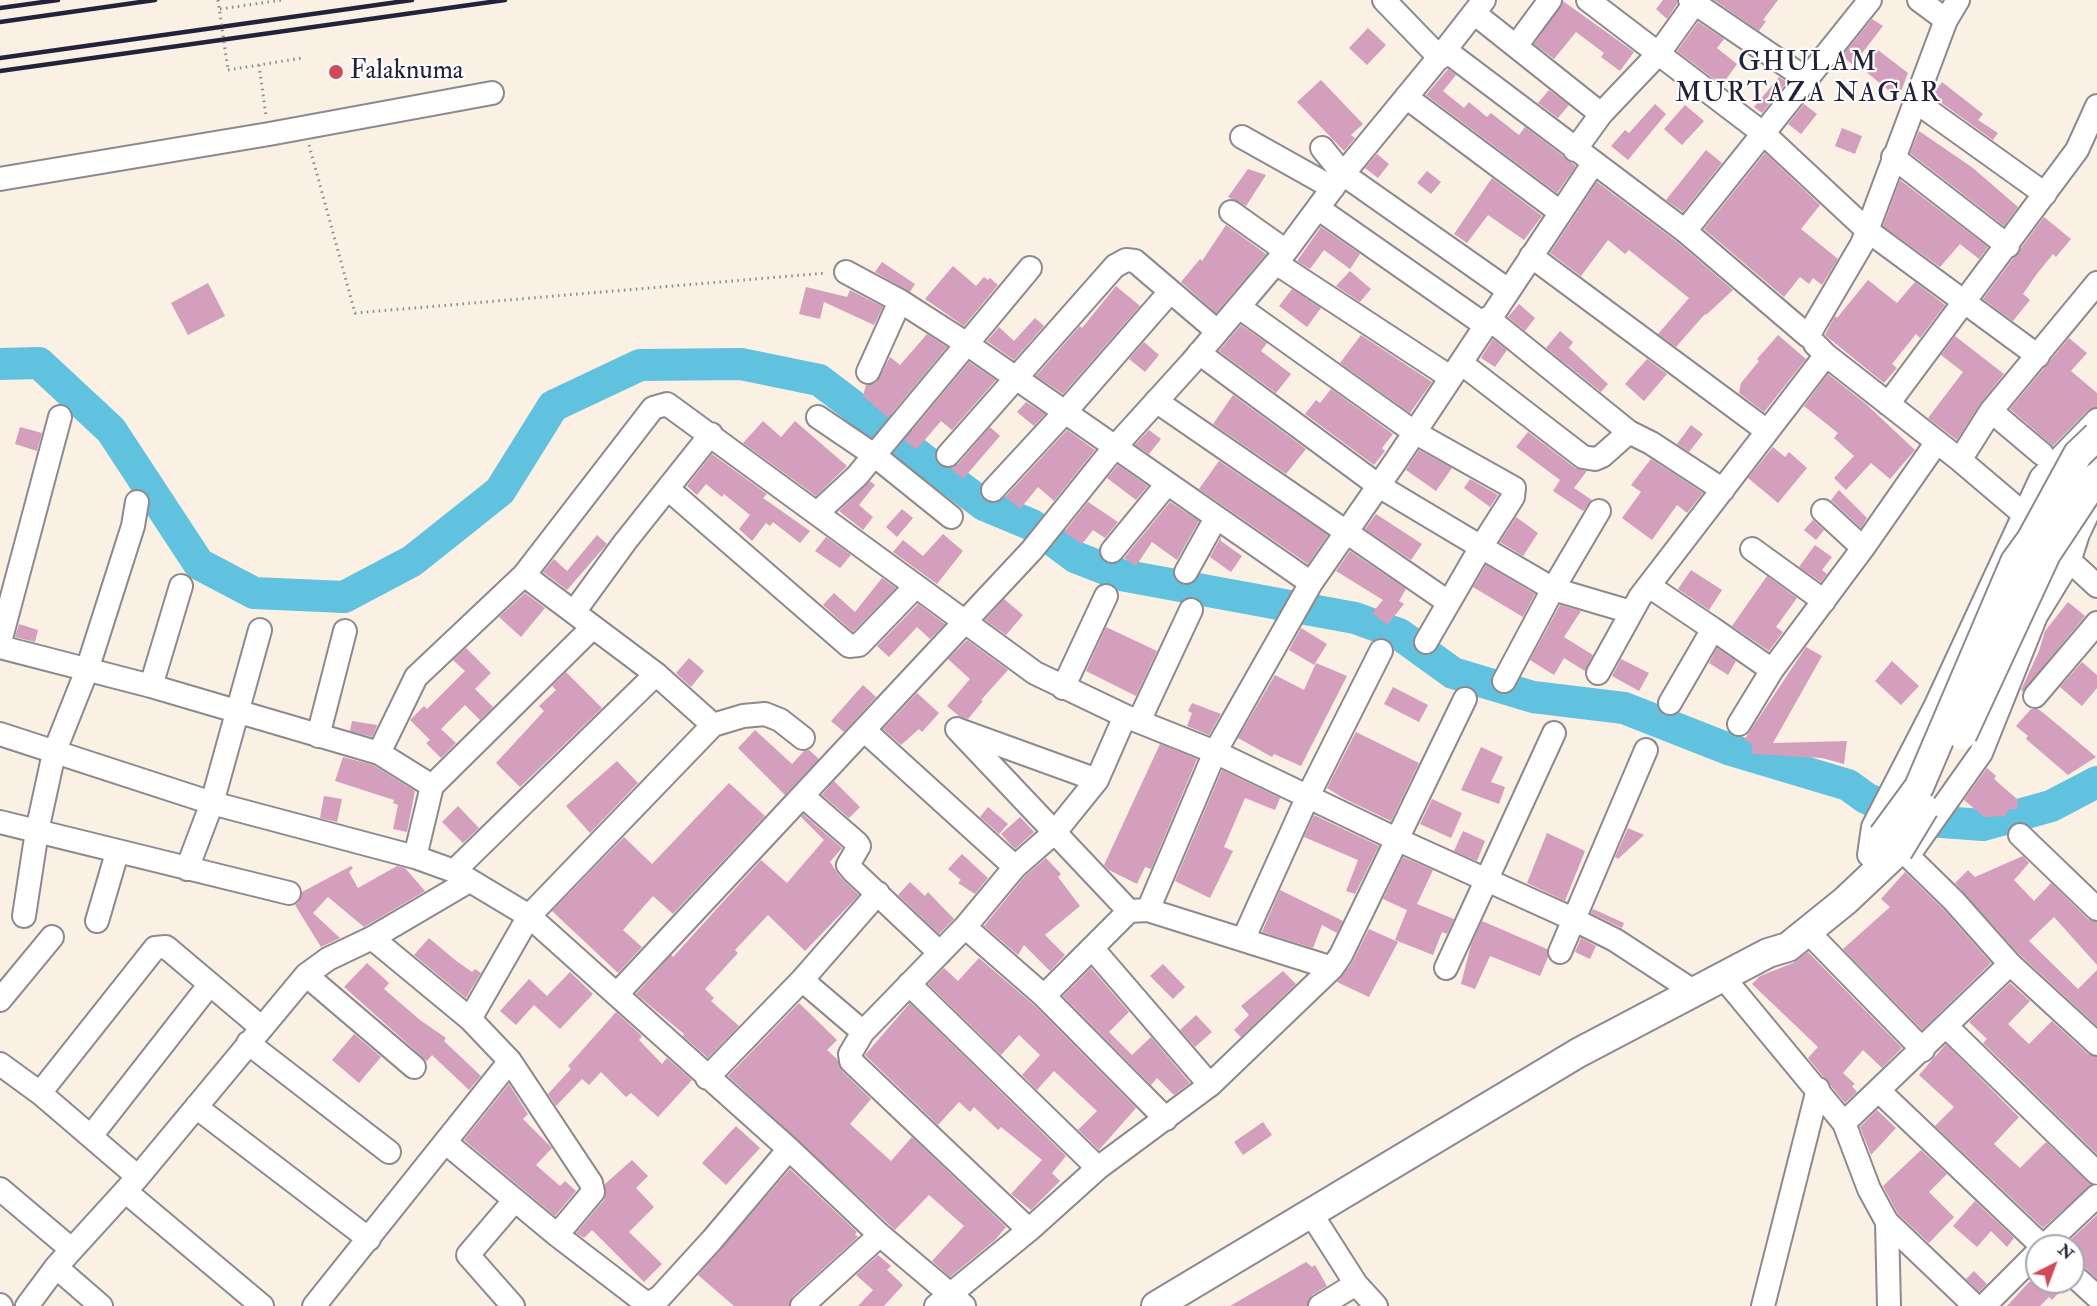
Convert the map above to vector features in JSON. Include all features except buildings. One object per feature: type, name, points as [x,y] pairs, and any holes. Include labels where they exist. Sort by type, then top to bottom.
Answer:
[{"type":"main road","points":[[1768,953],[1777,935],[1889,849],[2015,562],[2031,540],[2078,454],[2097,436]]},
{"type":"main road","points":[[1167,1304],[1578,1053],[1768,953],[1788,947],[1808,932],[1889,849],[1936,789],[2046,554],[2097,477]]},
{"type":"street","points":[[1384,0],[1442,54],[1685,231],[1808,336],[1826,355],[2025,513],[2069,562],[2097,586]]},
{"type":"street","points":[[1516,46],[1550,0]]},
{"type":"street","points":[[1588,0],[1764,134],[1868,231],[1911,265],[1965,300],[2038,356]]},
{"type":"street","points":[[1685,231],[1870,0]]},
{"type":"street","points":[[1919,0],[1946,20]]},
{"type":"street","points":[[1808,336],[1868,231],[1893,157],[1946,20],[1958,0]]},
{"type":"street","points":[[1575,150],[1601,114],[1659,53],[1694,1],[1808,80]]},
{"type":"street","points":[[617,994],[1032,550],[1114,448],[1281,257],[1338,181],[1479,6],[1516,46],[1601,114]]},
{"type":"street","points":[[0,179],[269,134],[492,93]]},
{"type":"street","points":[[1406,98],[1560,212]]},
{"type":"street","points":[[1915,101],[2045,194]]},
{"type":"street","points":[[1888,404],[2008,246],[2077,150],[2097,106]]},
{"type":"street","points":[[1242,136],[1338,181],[1508,290]]},
{"type":"street","points":[[1322,148],[1338,181]]},
{"type":"street","points":[[1893,157],[2008,246]]},
{"type":"street","points":[[1044,996],[1092,948],[1138,910],[1215,752],[1308,590],[1593,164]]},
{"type":"street","points":[[1319,209],[1486,322],[1629,432],[1651,443],[1723,490]]},
{"type":"street","points":[[1231,213],[1281,257],[1456,370],[1583,457],[1595,459],[1602,456],[1629,432]]},
{"type":"street","points":[[1531,256],[1767,431]]},
{"type":"street","points":[[948,455],[1115,266],[1126,260],[1135,261],[1217,332]]},
{"type":"street","points":[[817,513],[857,476],[911,408],[1030,268]]},
{"type":"street","points":[[846,272],[900,301],[1066,411],[1114,448],[1216,518],[1308,590]]},
{"type":"street","points":[[1960,460],[1991,411],[2097,283]]},
{"type":"street","points":[[993,490],[1066,411],[1169,292]]},
{"type":"street","points":[[868,372],[900,301]]},
{"type":"street","points":[[1239,307],[1414,432],[1514,488],[1513,497],[1426,642]]},
{"type":"street","points":[[1199,353],[1379,486],[1552,589],[1630,612]]},
{"type":"street","points":[[1598,673],[1630,612],[1826,355]]},
{"type":"street","points":[[1156,401],[1448,602]]},
{"type":"street","points":[[379,753],[417,677],[524,575],[653,408],[667,404],[967,622],[1010,657],[1063,688],[1215,752],[1396,839],[1573,919],[1615,940],[1693,991]]},
{"type":"street","points":[[1991,411],[2042,454]]},
{"type":"street","points":[[60,417],[0,644],[379,753],[432,786]]},
{"type":"street","points":[[818,417],[874,455],[951,517]]},
{"type":"street","points":[[1889,849],[1901,773],[1935,707],[2041,478],[2097,420]]},
{"type":"street","points":[[574,612],[711,434]]},
{"type":"street","points":[[1739,724],[1772,670],[1863,548],[1937,442]]},
{"type":"street","points":[[1112,551],[1167,484]]},
{"type":"street","points":[[668,489],[852,648],[859,645],[916,586]]},
{"type":"street","points":[[1889,849],[1950,798],[1981,753],[2036,616],[2069,562],[2078,534],[2097,495]]},
{"type":"street","points":[[24,916],[37,831],[54,753],[87,670],[133,526],[137,502]]},
{"type":"street","points":[[1504,681],[1552,589],[1599,511]]},
{"type":"street","points":[[1823,511],[1863,548]]},
{"type":"street","points":[[1186,572],[1216,518]]},
{"type":"street","points":[[1752,549],[1824,601]]},
{"type":"street","points":[[524,575],[656,674],[713,725]]},
{"type":"street","points":[[151,686],[181,586]]},
{"type":"street","points":[[1649,586],[1772,670]]},
{"type":"street","points":[[1063,688],[1106,596]]},
{"type":"street","points":[[1029,1230],[851,1061],[850,1054],[863,1032],[965,927],[1015,867],[1055,832],[1097,780],[1191,610]]},
{"type":"street","points":[[2035,696],[2097,623]]},
{"type":"street","points":[[415,857],[432,786],[593,627]]},
{"type":"street","points":[[1670,703],[1713,629]]},
{"type":"street","points":[[187,869],[212,803],[260,630]]},
{"type":"street","points":[[318,736],[345,631]]},
{"type":"street","points":[[1243,940],[1308,796],[1381,651]]},
{"type":"street","points":[[27,1306],[71,1249],[131,1184],[306,975],[328,959],[372,938],[462,876],[656,674]]},
{"type":"street","points":[[0,734],[212,803],[415,857],[462,876],[529,916],[707,1078],[789,1149],[950,1302],[1098,1168],[1210,1085],[1332,968],[1341,955],[1465,699]]},
{"type":"street","points":[[470,1019],[529,916],[713,725],[743,716],[765,714],[780,720],[803,738]]},
{"type":"street","points":[[864,729],[1015,867]]},
{"type":"street","points":[[1097,780],[957,729],[1055,832],[1138,910],[1332,968]]},
{"type":"street","points":[[1446,968],[1554,733]]},
{"type":"street","points":[[1560,952],[1646,750]]},
{"type":"street","points":[[804,796],[859,846],[848,865],[940,953]]},
{"type":"street","points":[[0,822],[117,853],[289,893]]},
{"type":"street","points":[[2020,835],[2097,909]]},
{"type":"street","points":[[1889,849],[1954,901],[2010,964],[2097,1044]]},
{"type":"street","points":[[97,921],[117,853]]},
{"type":"street","points":[[707,1078],[802,980],[878,892]]},
{"type":"street","points":[[965,927],[1044,996],[1166,1119]]},
{"type":"street","points":[[1808,932],[1923,1050]]},
{"type":"street","points":[[0,1000],[52,937]]},
{"type":"street","points":[[372,938],[470,1019],[510,1061],[591,1183],[593,1192],[557,1235]]},
{"type":"street","points":[[40,1093],[155,948],[166,947],[210,984],[255,1036],[389,1152]]},
{"type":"street","points":[[1092,948],[1210,1085]]},
{"type":"street","points":[[1844,1123],[1923,1050],[2010,964]]},
{"type":"street","points":[[306,975],[414,1068]]},
{"type":"street","points":[[1723,977],[1844,1123],[1869,1190],[1887,1222],[1975,1306]]},
{"type":"street","points":[[802,980],[863,1032]]},
{"type":"street","points":[[92,1136],[210,984]]},
{"type":"street","points":[[909,984],[1098,1168]]},
{"type":"street","points":[[1947,1027],[2097,1173]]},
{"type":"street","points":[[314,1306],[510,1061]]},
{"type":"street","points":[[0,1064],[40,1093],[92,1136],[131,1184],[262,1306]]},
{"type":"street","points":[[1763,1306],[1818,1089]]},
{"type":"street","points":[[1879,1091],[2030,1234]]},
{"type":"street","points":[[196,1107],[369,1239]]},
{"type":"street","points":[[445,1142],[557,1235],[623,1298],[653,1304],[712,1240],[789,1149]]},
{"type":"street","points":[[0,1189],[71,1249]]},
{"type":"street","points":[[2056,1234],[2097,1196]]},
{"type":"street","points":[[513,1306],[468,1255],[514,1201]]},
{"type":"street","points":[[1312,1215],[1356,1284],[1376,1306]]},
{"type":"street","points":[[1887,1222],[1889,1306]]},
{"type":"street","points":[[802,1306],[880,1235]]},
{"type":"street","points":[[1984,1306],[2025,1265]]},
{"type":"street","points":[[56,1267],[101,1306]]},
{"type":"street","points":[[1320,1306],[1356,1284]]},
{"type":"street","points":[[2085,1286],[2097,1297]]},
{"type":"path","points":[[219,0],[228,70],[302,58]]},
{"type":"path","points":[[220,9],[282,0]]},
{"type":"path","points":[[259,65],[269,134]]},
{"type":"path","points":[[309,143],[355,313],[846,272]]},
{"type":"waterway","points":[[0,364],[39,363],[111,430],[199,564],[254,593],[344,597],[412,561],[500,491],[553,406],[640,365],[741,364],[819,380],[984,505],[1032,525],[1075,557],[1121,575],[1355,618],[1399,634],[1453,673],[1533,697],[1624,708],[1731,750],[1848,785],[1866,798],[1914,820],[1983,825],[2051,806],[2097,782]]},
{"type":"railway","points":[[0,8],[58,0]]},
{"type":"railway","points":[[0,22],[155,0]]},
{"type":"railway","points":[[0,58],[412,0]]},
{"type":"railway","points":[[0,71],[505,0]]},
{"type":"place","name":"Falaknuma","points":[[336,72]]},
{"type":"district","name":"GHULAM MURTAZA NAGAR","points":[[1808,80]]}]
